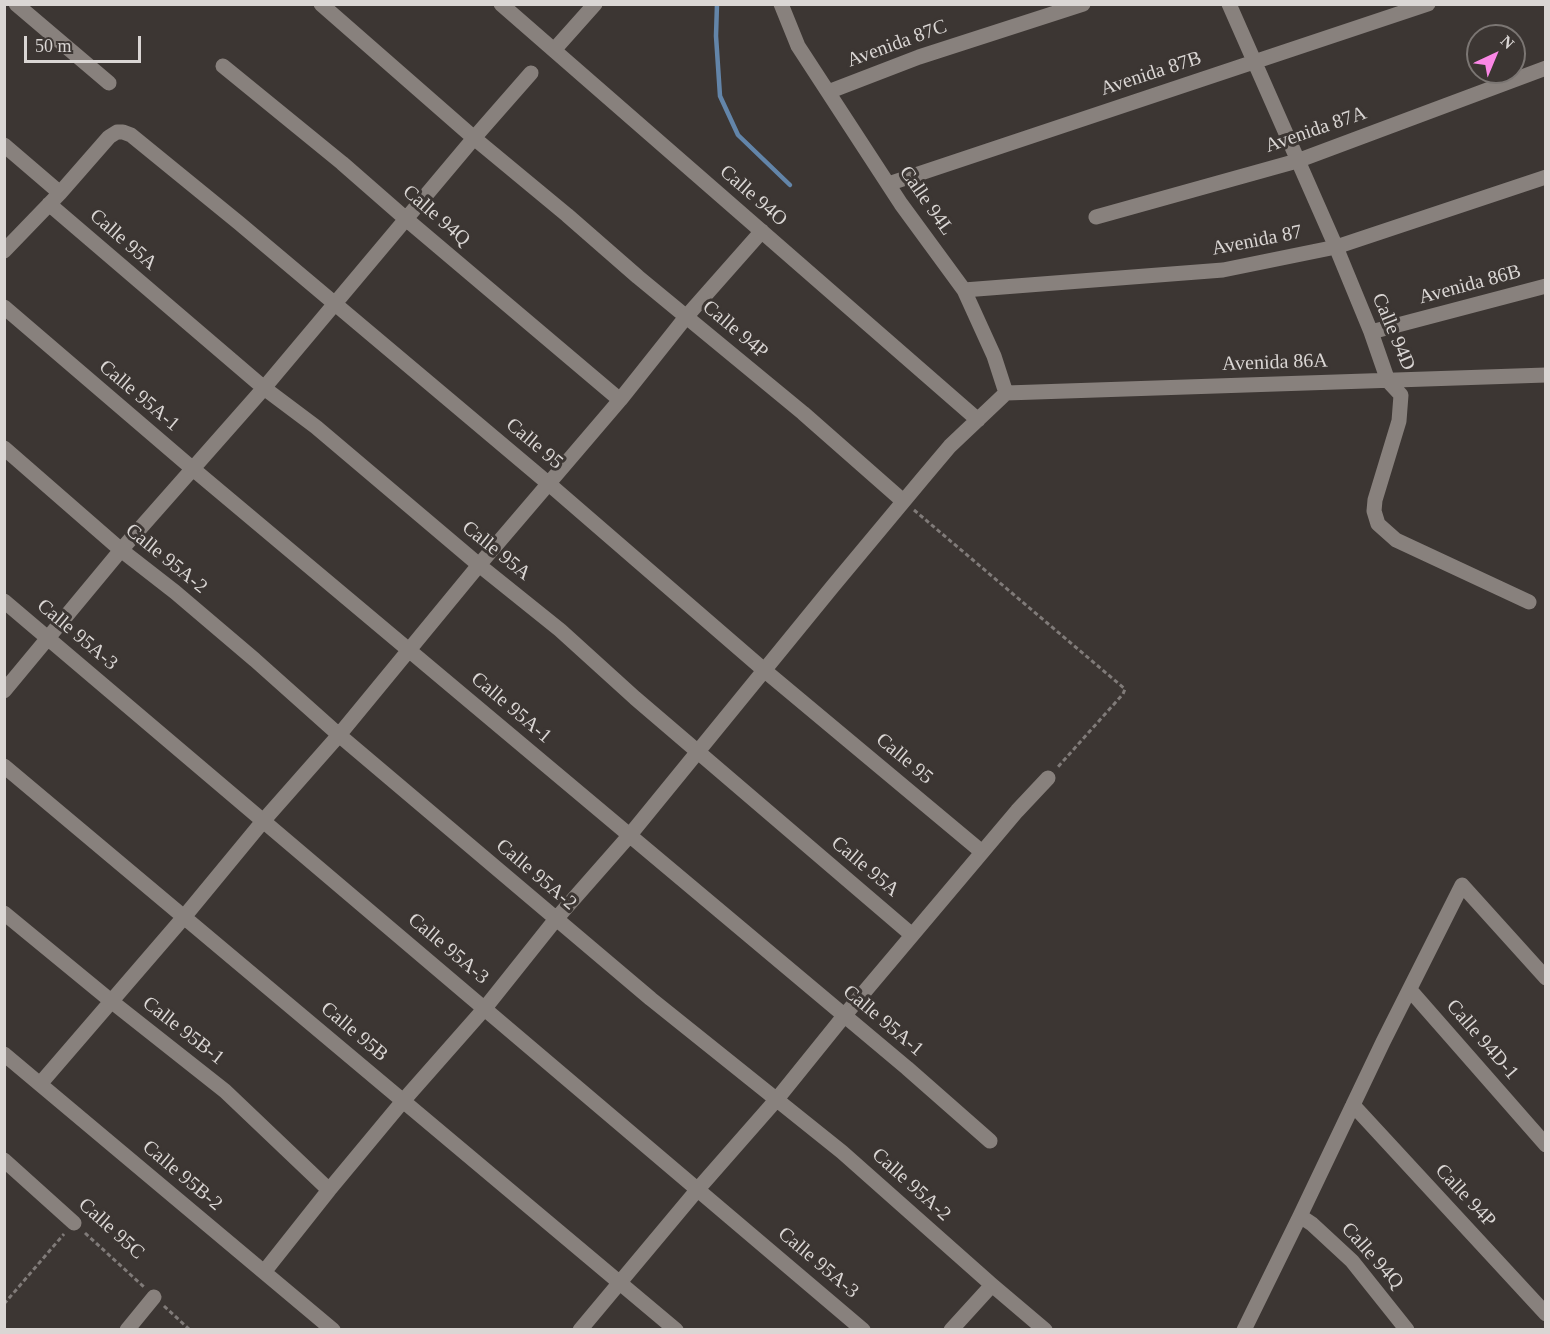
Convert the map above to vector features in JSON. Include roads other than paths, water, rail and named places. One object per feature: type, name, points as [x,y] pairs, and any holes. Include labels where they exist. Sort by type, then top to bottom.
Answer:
[{"type":"street","points":[[16,4],[109,83]]},
{"type":"street","name":"Calle 94P","points":[[321,4],[474,138],[803,413],[903,501]]},
{"type":"street","name":"Calle 94O","points":[[501,4],[978,420]]},
{"type":"street","points":[[554,50],[595,4]]},
{"type":"street","name":"Calle 94L","points":[[781,4],[798,46],[901,204],[964,290],[994,356],[1006,393]]},
{"type":"street","name":"Avenida 87C","points":[[828,92],[919,57],[1083,4]]},
{"type":"street","name":"Calle 94D","points":[[1229,4],[1371,332],[1388,381],[1401,395],[1400,421],[1375,500],[1374,511],[1378,524],[1396,540],[1529,602]]},
{"type":"street","name":"Avenida 87B","points":[[888,184],[1428,4]]},
{"type":"street","name":"Calle 94Q","points":[[223,66],[342,163],[620,400]]},
{"type":"street","name":"Avenida 87A","points":[[1096,217],[1297,161],[1545,69]]},
{"type":"street","points":[[4,691],[121,550],[264,388],[531,73]]},
{"type":"street","name":"Calle 95","points":[[4,251],[109,138],[117,132],[131,135],[549,484],[764,670],[982,852]]},
{"type":"street","name":"Calle 95A","points":[[4,145],[45,180],[54,199],[264,388],[316,427],[479,565],[560,630],[635,698],[912,935]]},
{"type":"street","name":"Avenida 87","points":[[964,290],[1223,270],[1335,247],[1545,177]]},
{"type":"street","points":[[40,1084],[339,735],[479,565],[620,400],[686,317],[762,231]]},
{"type":"street","name":"Avenida 86B","points":[[1371,332],[1545,286]]},
{"type":"street","name":"Calle 95A-1","points":[[4,307],[193,469],[907,1068],[990,1141]]},
{"type":"street","name":"Avenida 86A","points":[[1006,393],[1545,375]]},
{"type":"street","points":[[264,1272],[329,1190],[485,1008],[556,919],[629,836],[903,501],[950,446],[1006,393]]},
{"type":"street","name":"Calle 95A-2","points":[[4,448],[651,999],[842,1152],[1045,1329]]},
{"type":"street","name":"Calle 95A-3","points":[[4,601],[863,1329]]},
{"type":"street","name":"Calle 95B","points":[[4,766],[676,1329]]},
{"type":"street","points":[[580,1329],[777,1099],[982,852],[1048,778]]},
{"type":"street","points":[[1244,1329],[1462,885],[1545,978]]},
{"type":"street","name":"Calle 95B-1","points":[[4,913],[225,1092],[329,1190]]},
{"type":"street","name":"Calle 94D-1","points":[[1410,990],[1545,1145]]},
{"type":"street","name":"Calle 95B-2","points":[[4,1054],[333,1329]]},
{"type":"street","name":"Calle 94P","points":[[1353,1105],[1545,1314]]},
{"type":"street","name":"Calle 95C","points":[[4,1160],[74,1223]]},
{"type":"street","name":"Calle 94Q","points":[[1300,1216],[1312,1224],[1352,1261],[1407,1329]]},
{"type":"street","points":[[951,1329],[992,1285]]},
{"type":"street","points":[[127,1329],[154,1297]]},
{"type":"waterway","points":[[717,4],[716,36],[720,96],[738,135],[790,185]]}]
